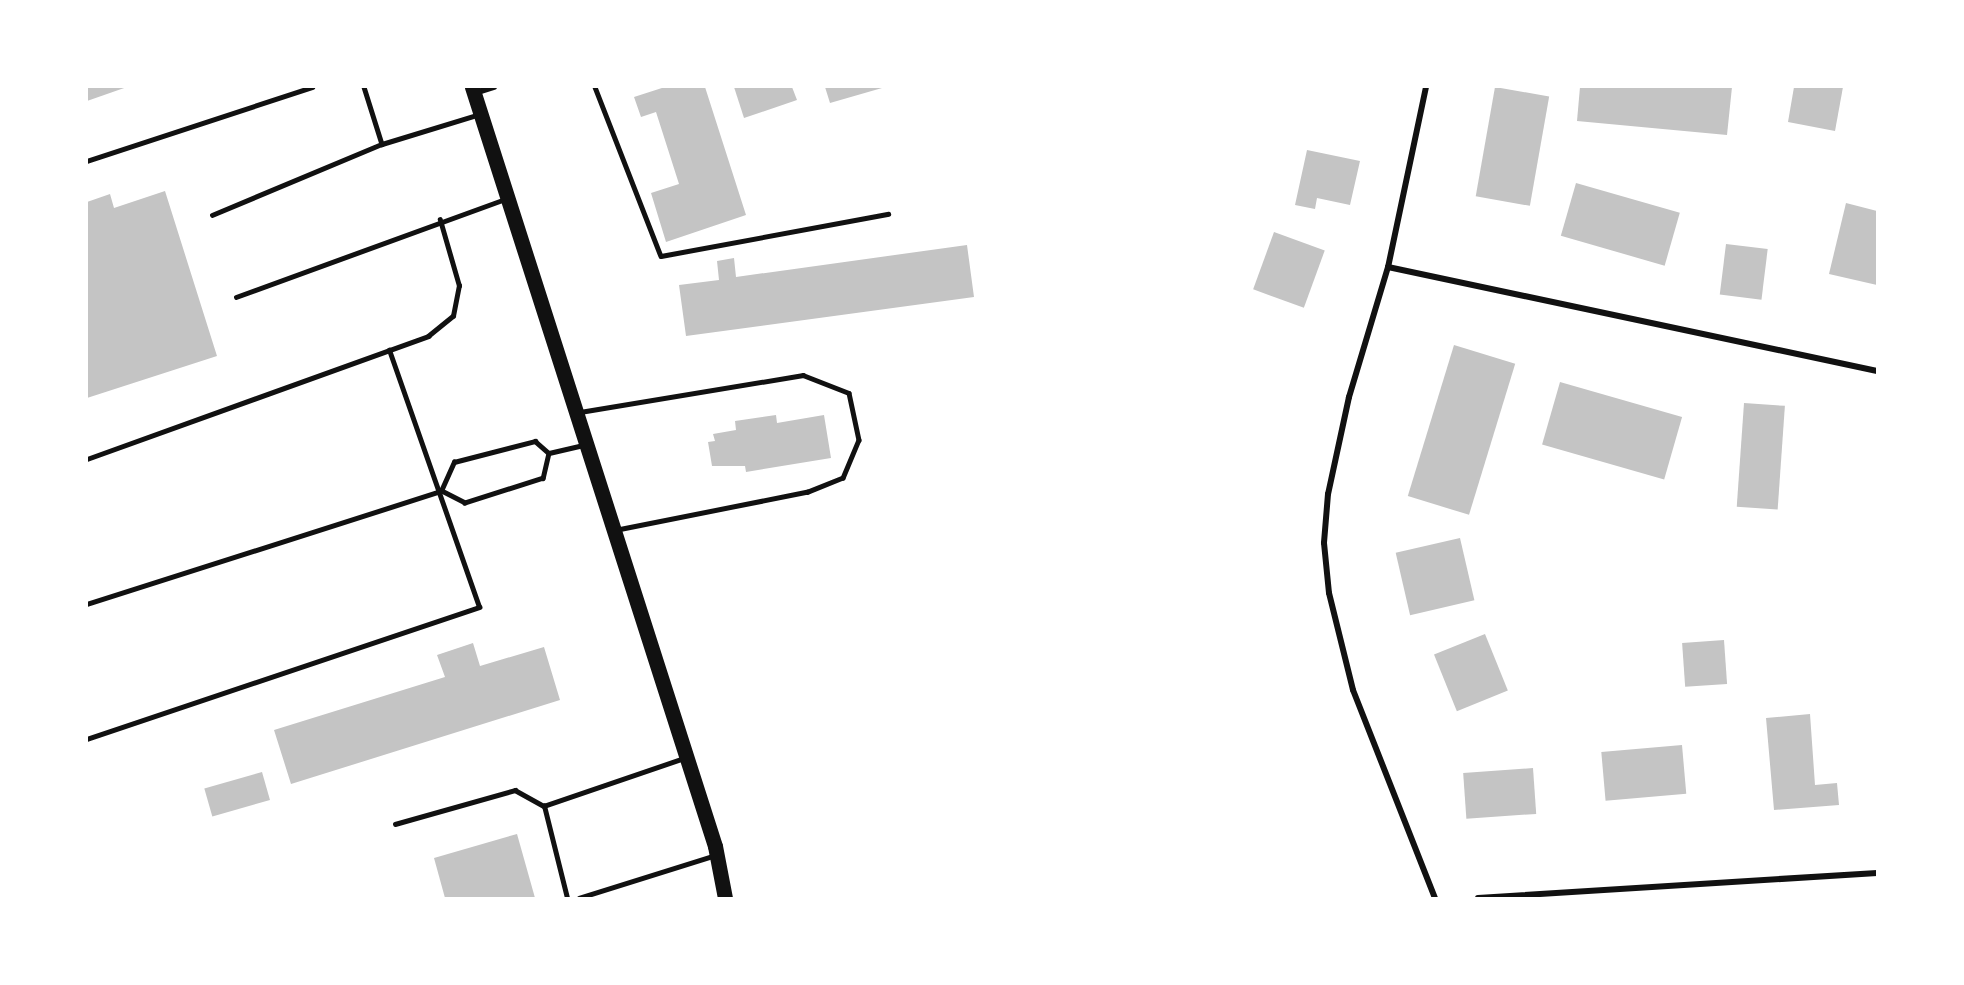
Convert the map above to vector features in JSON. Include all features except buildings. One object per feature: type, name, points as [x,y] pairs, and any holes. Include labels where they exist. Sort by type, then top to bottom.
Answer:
[{"type":"main road","points":[[473,90],[686,758],[716,855],[725,898]]},
{"type":"street","points":[[473,90],[494,87]]},
{"type":"street","points":[[1426,87],[1388,267],[1360,351],[1328,494],[1326,563],[1353,690],[1435,898]]},
{"type":"street","points":[[1388,267],[1877,371]]},
{"type":"street","points":[[1478,898],[1877,873]]},
{"type":"lane","points":[[87,161],[293,90],[312,87]]},
{"type":"lane","points":[[364,87],[382,144]]},
{"type":"lane","points":[[595,87],[661,256],[888,214]]},
{"type":"lane","points":[[212,215],[382,144],[479,114]]},
{"type":"lane","points":[[236,297],[440,220],[508,198]]},
{"type":"lane","points":[[87,459],[428,336],[453,316],[459,286],[440,220]]},
{"type":"lane","points":[[87,739],[479,607],[441,491],[389,350]]},
{"type":"lane","points":[[576,413],[803,375],[849,393],[859,440],[843,478],[808,492],[614,531]]},
{"type":"lane","points":[[441,491],[454,462],[535,441],[549,453]]},
{"type":"lane","points":[[549,453],[586,444]]},
{"type":"lane","points":[[87,604],[441,491],[465,503],[543,478],[549,453]]},
{"type":"lane","points":[[395,824],[514,790],[544,806],[686,758]]},
{"type":"lane","points":[[544,806],[567,898]]},
{"type":"lane","points":[[579,898],[716,855]]}]
